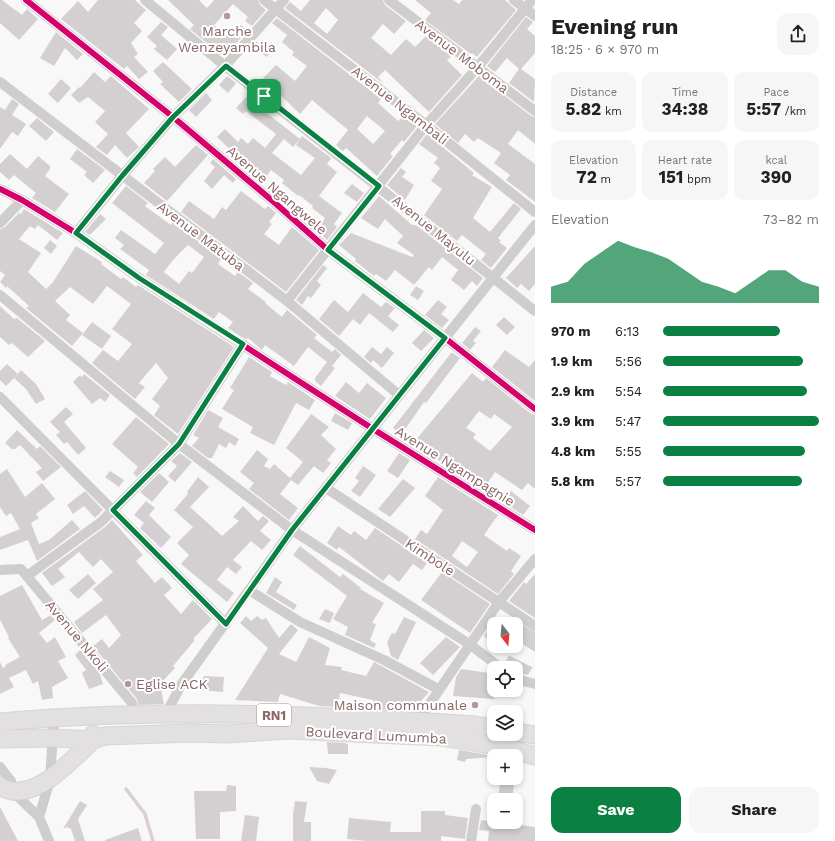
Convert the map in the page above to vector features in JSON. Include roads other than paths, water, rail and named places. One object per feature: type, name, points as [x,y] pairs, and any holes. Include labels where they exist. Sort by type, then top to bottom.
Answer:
[{"type":"highway","name":"Boulevard Lumumba","points":[[0,722],[54,717],[93,716],[292,715],[417,729],[441,737],[502,747],[535,756]]},
{"type":"highway","points":[[6,788],[25,789],[50,780],[93,740],[93,716]]},
{"type":"highway","name":"Boulevard Lumumba","points":[[0,739],[53,738],[93,740],[105,736],[191,733],[228,734],[288,730],[417,729],[476,725],[487,727]]},
{"type":"highway","points":[[523,733],[535,735]]},
{"type":"street","name":"Avenue Ngangwele","points":[[26,0],[173,117],[328,250],[445,338],[535,409]]},
{"type":"street","name":"Avenue Mayulu","points":[[145,0],[535,311]]},
{"type":"street","name":"Avenue Ngambali","points":[[264,0],[426,125],[535,212]]},
{"type":"street","points":[[76,233],[122,176],[173,117],[226,66],[284,0]]},
{"type":"street","name":"Avenue Moboma","points":[[389,0],[535,111]]},
{"type":"street","points":[[514,0],[535,16]]},
{"type":"street","points":[[287,301],[426,125],[477,68],[532,0]]},
{"type":"street","name":"Avenue Matuba","points":[[0,82],[287,301],[400,395]]},
{"type":"street","name":"Avenue Ngampagnie","points":[[0,188],[76,233],[139,278],[373,429],[535,530]]},
{"type":"street","points":[[0,223],[22,200]]},
{"type":"street","points":[[160,715],[168,710],[181,685],[292,530],[535,225]]},
{"type":"street","points":[[0,295],[179,444],[292,530],[469,644],[492,661]]},
{"type":"street","points":[[0,570],[21,571],[101,522],[179,444],[243,344]]},
{"type":"street","points":[[0,397],[226,624]]},
{"type":"street","name":"Kimbole","points":[[326,488],[535,626]]},
{"type":"street","points":[[417,729],[438,689],[469,644],[499,602],[535,559]]},
{"type":"street","name":"Avenue Nkoli","points":[[21,571],[132,702]]},
{"type":"street","points":[[249,590],[300,622],[384,660],[438,689]]},
{"type":"street","points":[[523,681],[535,684]]},
{"type":"street","points":[[38,817],[50,780],[54,717]]},
{"type":"street","points":[[0,767],[11,781],[6,788],[38,817],[49,841]]},
{"type":"street","points":[[471,841],[476,809]]},
{"type":"waterway","points":[[126,789],[145,814],[153,841]]},
{"type":"place","name":"Marche Wenzeyambila","points":[[227,16]]},
{"type":"place","name":"Eglise ACK","points":[[128,684]]},
{"type":"place","name":"Maison communale","points":[[475,705]]}]
